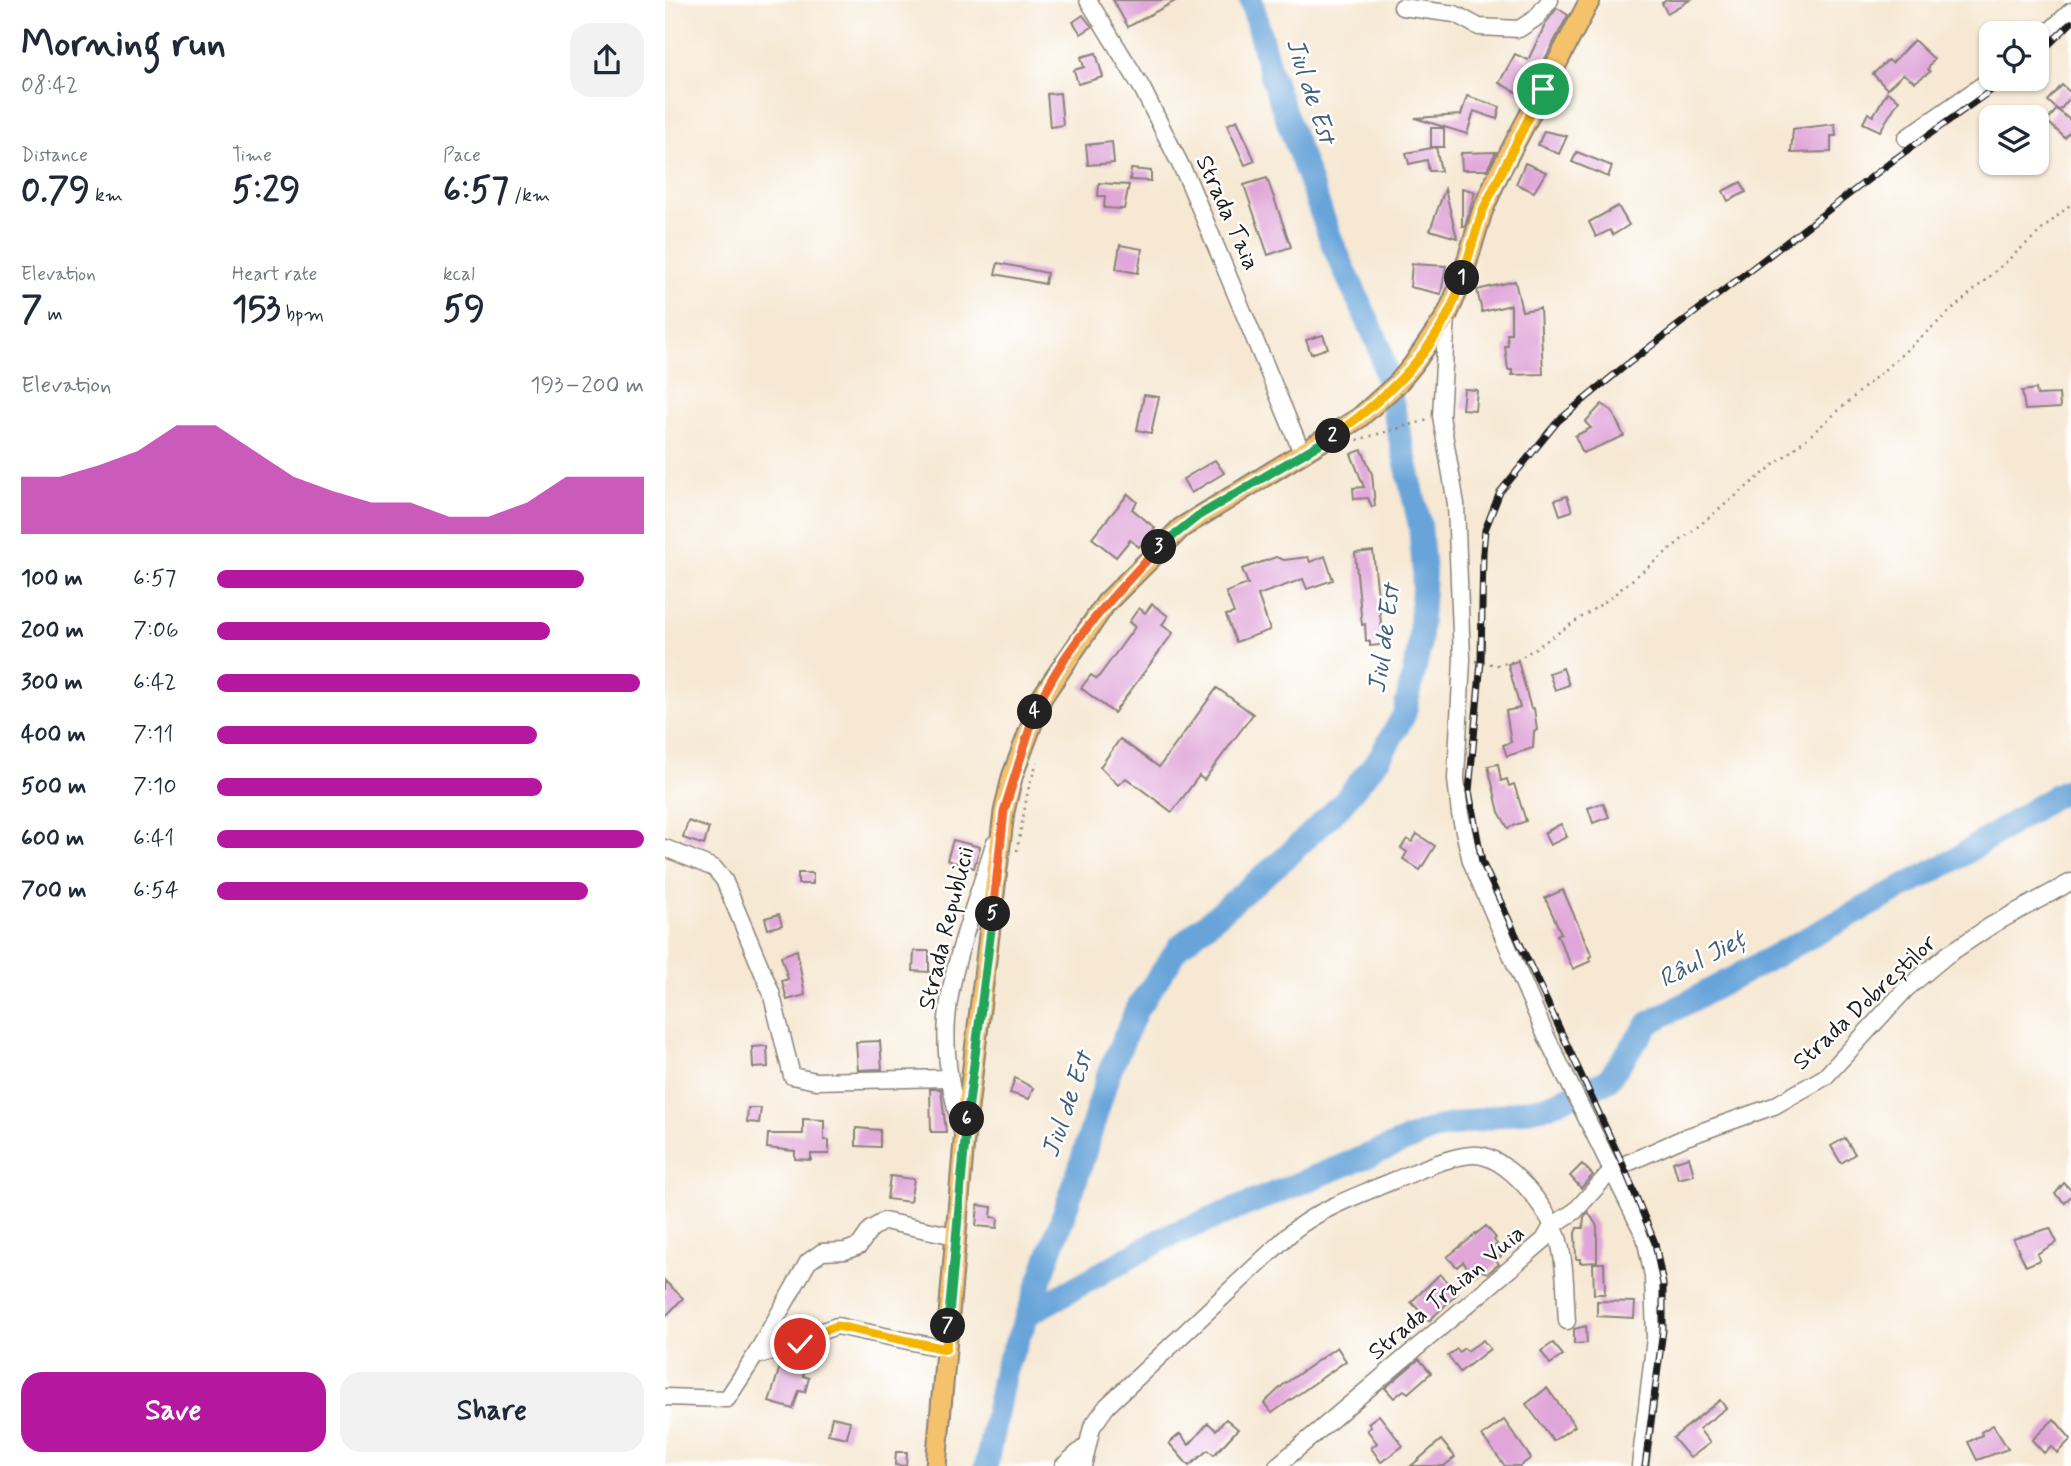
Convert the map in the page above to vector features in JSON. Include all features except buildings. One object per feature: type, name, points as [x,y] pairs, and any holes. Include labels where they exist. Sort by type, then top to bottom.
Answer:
[{"type":"main road","name":"Strada Republicii","points":[[936,1466],[964,1141],[1004,811],[1015,768],[1042,697],[1106,603],[1181,528],[1331,438],[1378,403],[1423,349],[1447,315],[1498,175],[1588,1]]},
{"type":"street","name":"Strada Taia","points":[[1088,0],[1142,88],[1189,182],[1303,455]]},
{"type":"street","points":[[1402,7],[1455,14],[1479,27],[1519,29],[1536,18],[1551,0]]},
{"type":"street","points":[[2049,32],[2071,11]]},
{"type":"street","points":[[1906,138],[1979,87]]},
{"type":"street","points":[[1447,315],[1441,416],[1456,504],[1462,659],[1456,779],[1460,814],[1471,861],[1546,1036],[1645,1237],[1653,1276],[1655,1338],[1640,1466]]},
{"type":"street","name":"Strada Republicii","points":[[964,1141],[949,1078],[947,1020],[950,996],[1004,811]]},
{"type":"street","points":[[665,848],[714,868],[724,880],[771,992],[792,1076],[799,1080],[817,1081],[949,1078]]},
{"type":"street","name":"Strada Dobreștilor","points":[[1642,1155],[1774,1106],[1825,1077],[1906,989],[1947,955],[1992,925],[2071,882]]},
{"type":"street","points":[[1083,1466],[1086,1446],[1096,1420],[1114,1399],[1289,1235],[1310,1219],[1366,1192],[1446,1161],[1473,1154],[1485,1156],[1507,1166],[1559,1238],[1567,1321]]},
{"type":"street","name":"Strada Traian Vuia","points":[[1277,1466],[1544,1240],[1552,1226],[1575,1211],[1612,1170],[1642,1155]]},
{"type":"street","points":[[667,1400],[727,1399],[811,1259],[822,1252],[845,1251],[865,1239],[879,1222],[889,1221],[955,1236]]},
{"type":"street","points":[[755,1356],[800,1344],[819,1332],[837,1326],[946,1349]]},
{"type":"street","points":[[1063,1466],[1086,1446]]},
{"type":"path","points":[[1462,659],[1497,665],[1516,661],[1606,601],[1812,434],[2071,204]]},
{"type":"path","points":[[1373,438],[1412,426]]},
{"type":"path","points":[[1016,860],[1028,790],[1039,754]]},
{"type":"waterway","name":"Jiul de Est","points":[[1028,1314],[1077,1177],[1108,1075],[1137,1009],[1179,947],[1284,859],[1341,805],[1380,757],[1404,715],[1419,650],[1424,573],[1420,525],[1379,345],[1333,245],[1270,72],[1251,0]]},
{"type":"waterway","name":"Râul Jieț","points":[[986,1466],[1005,1370],[1028,1314],[1166,1237],[1362,1158],[1437,1128],[1547,1106],[1607,1081],[1649,1023],[1954,860],[2056,795],[2071,789]]},
{"type":"railway","points":[[2049,44],[2071,23]]},
{"type":"railway","points":[[1645,1466],[1663,1330],[1663,1284],[1655,1243],[1623,1165],[1482,862],[1469,791],[1481,662],[1485,530],[1500,492],[1558,421],[1625,366],[1895,159],[1990,91]]},
{"type":"route","points":[[800,1344],[829,1327],[837,1326],[946,1349],[964,1141],[1004,811],[1012,777],[1042,697],[1106,603],[1163,542],[1198,516],[1331,438],[1378,403],[1413,365],[1447,315],[1460,285],[1482,212],[1498,175],[1543,89]]}]
